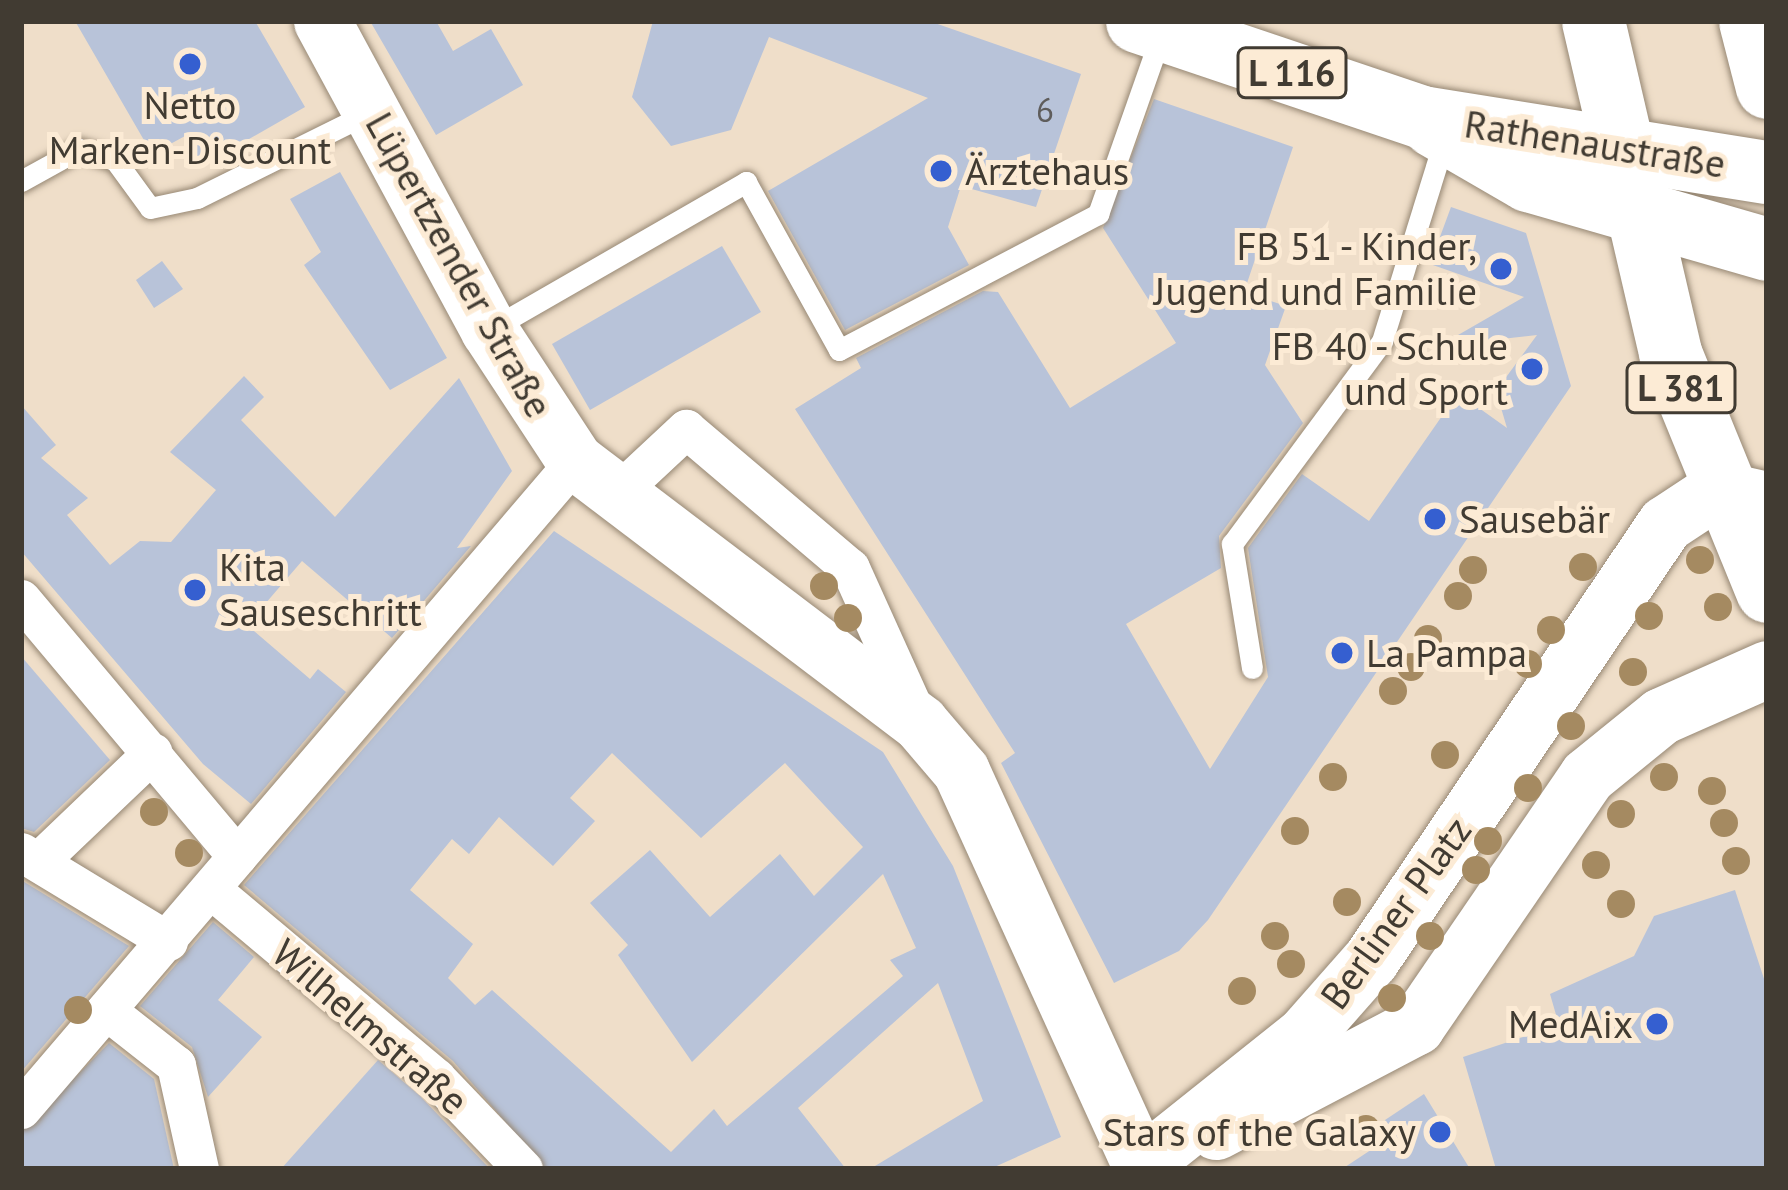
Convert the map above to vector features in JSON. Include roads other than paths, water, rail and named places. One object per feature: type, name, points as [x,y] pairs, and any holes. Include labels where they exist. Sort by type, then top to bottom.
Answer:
[{"type":"main road","points":[[1750,21],[1767,87]]},
{"type":"main road","name":"Rathenaustraße","points":[[1149,25],[1434,126],[1528,180],[1635,217],[1748,240]]},
{"type":"main road","points":[[1595,33],[1748,240],[1767,296]]},
{"type":"main road","name":"L 381","points":[[1595,33],[1635,217],[1743,495],[1767,590]]},
{"type":"main road","name":"Rathenaustraße","points":[[1434,126],[1618,146],[1767,172]]},
{"type":"main road","points":[[1618,146],[1748,240]]},
{"type":"street","name":"Lüpertzender Straße","points":[[322,21],[489,330],[594,479],[920,723]]},
{"type":"street","name":"Lüpertzender Straße","points":[[594,479],[686,429],[850,568],[920,723],[981,808],[1139,1168]]},
{"type":"street","points":[[21,1109],[237,856],[594,479]]},
{"type":"street","name":"Berliner Platz","points":[[1139,1168],[1304,1035],[1371,959],[1654,538],[1743,495]]},
{"type":"street","points":[[21,599],[237,856]]},
{"type":"street","name":"Berliner Platz","points":[[1139,1168],[1315,1087],[1416,1026],[1587,776],[1661,716],[1767,669]]},
{"type":"street","points":[[153,752],[32,855],[168,941]]},
{"type":"street","name":"Wilhelmstraße","points":[[212,890],[436,1078],[523,1169]]},
{"type":"street","points":[[106,1010],[176,1065],[200,1169]]},
{"type":"lane","points":[[489,330],[746,182],[839,350],[1047,248],[1098,214],[1149,25]]},
{"type":"lane","points":[[21,181],[79,149],[115,160],[150,208],[197,198],[374,110]]},
{"type":"lane","points":[[1252,668],[1232,544],[1382,341],[1434,126]]},
{"type":"place","name":"Netto Marken-Discount","points":[[190,64]]},
{"type":"place","name":"Ärztehaus","points":[[941,171]]},
{"type":"place","name":"FB 51 - Kinder, Jugend und Familie","points":[[1501,269]]},
{"type":"place","name":"FB 40 - Schule und Sport","points":[[1532,369]]},
{"type":"place","name":"Sausebär","points":[[1435,519]]},
{"type":"place","name":"Kita Sauseschritt","points":[[195,590]]},
{"type":"place","name":"La Pampa","points":[[1342,653]]},
{"type":"place","name":"MedAix","points":[[1657,1024]]},
{"type":"place","name":"Stars of the Galaxy","points":[[1440,1132]]}]
